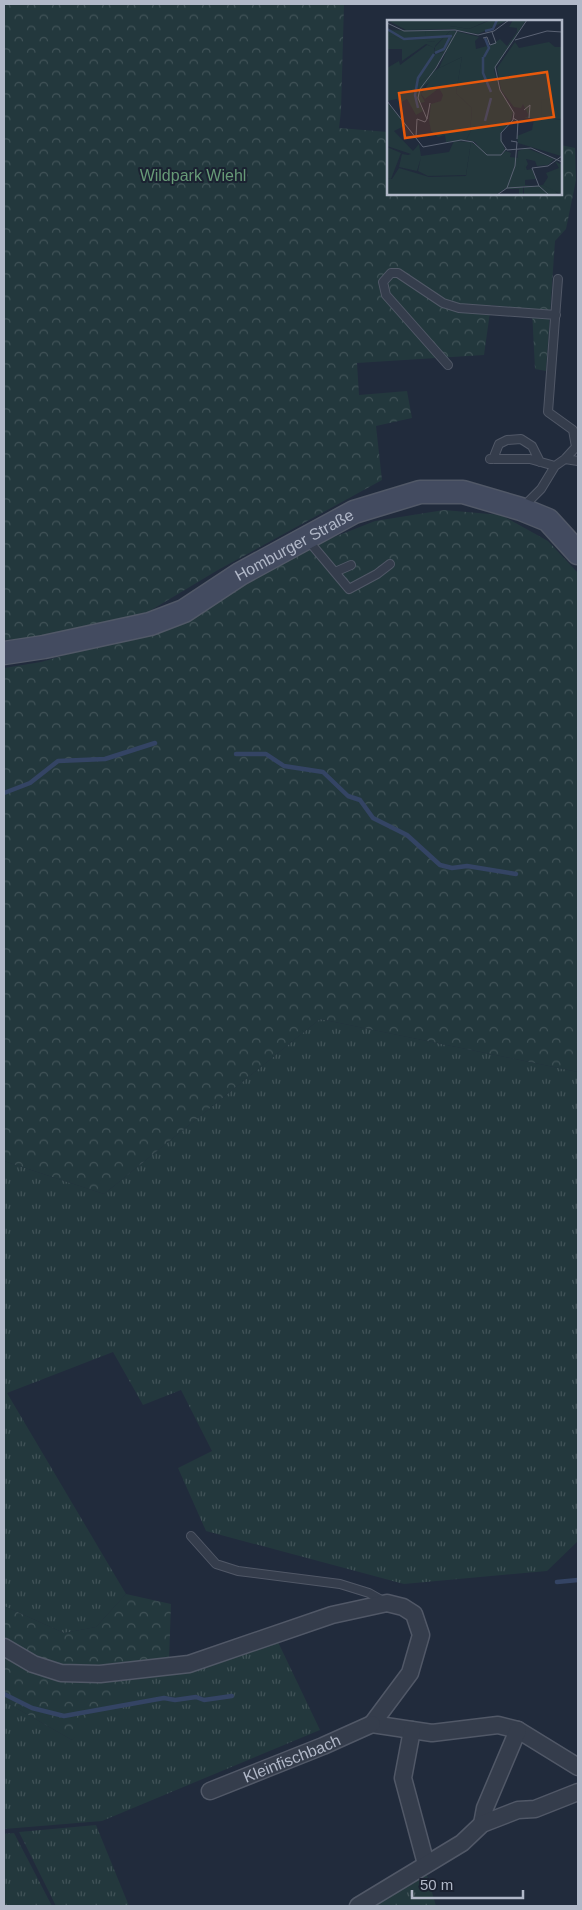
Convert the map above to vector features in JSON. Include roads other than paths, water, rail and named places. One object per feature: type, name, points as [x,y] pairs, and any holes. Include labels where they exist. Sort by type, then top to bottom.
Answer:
[{"type":"main road","name":"Homburger Straße","points":[[4,653],[44,647],[150,624],[184,610],[240,574],[354,512],[420,492],[463,492],[521,509],[548,520],[578,553]]},
{"type":"street","points":[[4,1648],[33,1664],[61,1673],[100,1674],[189,1664],[332,1615],[387,1603]]},
{"type":"street","name":"Kleinfischbach","points":[[210,1791],[323,1746],[372,1724],[410,1673],[421,1635],[414,1614],[403,1607],[387,1603]]},
{"type":"street","points":[[372,1724],[432,1733],[498,1725],[518,1730],[578,1767]]},
{"type":"street","points":[[412,1730],[403,1778],[426,1864]]},
{"type":"street","points":[[482,1824],[485,1808],[518,1730]]},
{"type":"street","points":[[358,1906],[462,1843],[482,1824],[518,1810],[535,1809],[578,1792]]},
{"type":"lane","points":[[448,365],[386,294],[383,282],[391,273],[398,273],[443,303],[458,308],[556,316]]},
{"type":"lane","points":[[521,509],[541,489],[555,466],[576,447],[573,430],[548,412],[558,279]]},
{"type":"lane","points":[[540,462],[532,446],[521,439],[507,440],[499,444],[491,460],[530,460],[555,466]]},
{"type":"lane","points":[[564,459],[578,461]]},
{"type":"lane","points":[[306,537],[349,589],[377,574],[390,564]]},
{"type":"lane","points":[[335,572],[351,565]]},
{"type":"lane","points":[[191,1536],[216,1564],[238,1571],[340,1584],[369,1593],[387,1603]]},
{"type":"waterway","points":[[4,793],[30,783],[58,761],[105,759],[155,743]]},
{"type":"waterway","points":[[236,754],[266,754],[284,766],[323,772],[348,796],[360,800],[373,818],[407,835],[440,865],[452,868],[467,866],[516,874]]},
{"type":"waterway","points":[[557,1582],[578,1580]]},
{"type":"waterway","points":[[4,1694],[32,1708],[64,1716],[164,1698],[175,1700],[196,1697],[204,1700],[232,1696]]},
{"type":"park label","name":"Wildpark Wiehl","points":[[193,175]]}]
